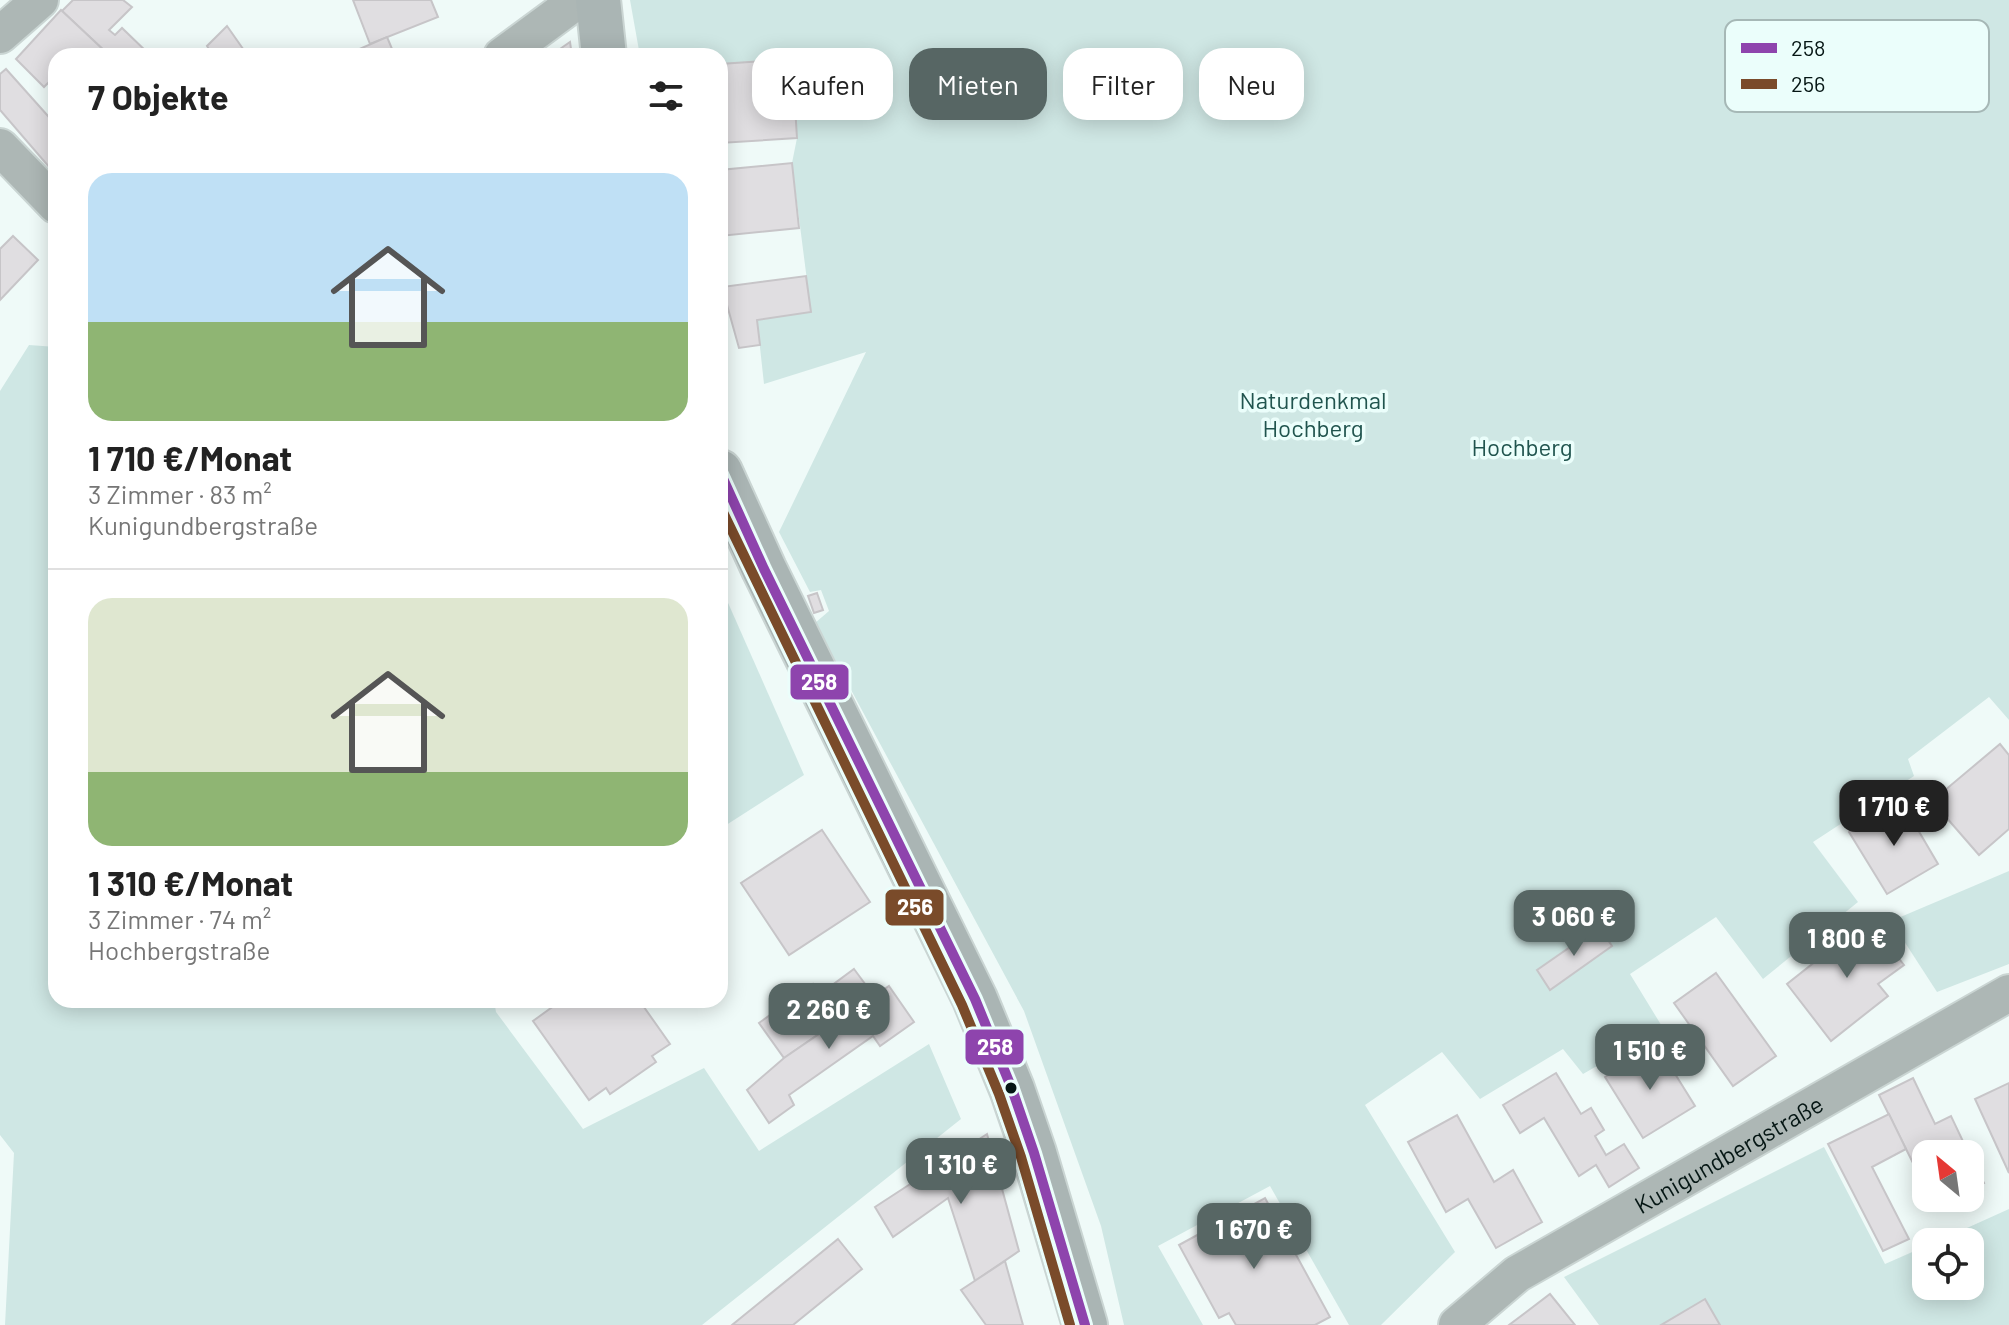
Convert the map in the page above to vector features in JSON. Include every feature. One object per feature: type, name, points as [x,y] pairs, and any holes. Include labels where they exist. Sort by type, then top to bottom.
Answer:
[{"type":"main road","points":[[598,0],[603,48]]},
{"type":"main road","points":[[728,490],[975,999],[1034,1153],[1085,1325]]},
{"type":"street","points":[[0,35],[40,0]]},
{"type":"street","points":[[513,48],[578,0]]},
{"type":"street","points":[[0,147],[48,197]]},
{"type":"street","name":"Kunigundbergstraße","points":[[1457,1325],[1517,1274],[2009,993]]},
{"type":"green space","name":"Naturdenkmal Hochberg","points":[[630,0],[2009,0],[2009,720],[1989,697],[1908,759],[1914,776],[1813,842],[1858,902],[1763,979],[1716,917],[1630,974],[1663,1028],[1583,1074],[1563,1049],[1480,1099],[1442,1052],[1365,1105],[1455,1252],[1381,1325],[1349,1325],[1270,1186],[1158,1246],[1203,1325],[1124,1325],[1101,1226],[1024,1011],[815,623],[829,611],[821,590],[810,592],[779,532],[866,352],[764,384],[757,320],[811,312],[792,163],[797,138],[796,120],[893,120],[893,48],[752,48],[752,62],[728,63],[728,48],[639,48]]},
{"type":"green space","points":[[29,345],[48,346],[48,1008],[495,1008],[583,1129],[704,1068],[759,1151],[929,1044],[961,1119],[702,1325],[5,1325],[14,1153],[0,1135],[0,391]]},
{"type":"green space","points":[[728,603],[804,775],[728,824]]},
{"type":"green space","points":[[2009,871],[2009,964],[1937,992],[1891,921]]},
{"type":"green space","points":[[1824,1147],[1885,1264],[1912,1252],[1912,1300],[1984,1300],[1984,1228],[1967,1228],[2009,1209],[2009,1325],[1599,1325],[1564,1277]]},
{"type":"building","points":[[73,0],[123,0],[132,7],[109,30],[115,35],[122,28],[143,48],[101,48],[62,11]]},
{"type":"building","points":[[353,0],[431,0],[438,17],[370,44]]},
{"type":"building","points":[[61,10],[101,48],[48,48],[48,83],[44,87],[16,59]]},
{"type":"building","points":[[227,26],[242,48],[208,48]]},
{"type":"building","points":[[387,37],[392,48],[362,48]]},
{"type":"building","points":[[752,62],[752,120],[796,120],[797,138],[728,142],[728,63]]},
{"type":"building","points":[[6,69],[48,116],[48,166],[0,110],[0,74]]},
{"type":"building","points":[[792,163],[799,228],[728,235],[728,169]]},
{"type":"building","points":[[13,236],[38,260],[0,300],[0,249]]},
{"type":"building","points":[[806,276],[811,312],[757,320],[760,345],[739,348],[728,309],[728,286]]},
{"type":"building","points":[[817,593],[823,610],[814,613],[808,596]]},
{"type":"building","points":[[2000,744],[2009,755],[2009,829],[1979,855],[1932,801]]},
{"type":"building","points":[[1901,801],[1938,864],[1887,894],[1849,832]]},
{"type":"building","points":[[822,830],[870,902],[789,955],[741,883]]},
{"type":"building","points":[[1868,920],[1904,965],[1878,984],[1888,996],[1831,1041],[1787,984]]},
{"type":"building","points":[[1599,927],[1612,946],[1550,990],[1537,970]]},
{"type":"building","points":[[854,969],[874,996],[784,1058],[759,1023],[813,984],[820,994]]},
{"type":"building","points":[[1716,973],[1776,1056],[1733,1086],[1674,1003]]},
{"type":"building","points":[[889,986],[914,1022],[880,1046],[873,1036],[789,1095],[794,1105],[769,1123],[747,1090],[784,1058]]},
{"type":"building","points":[[551,1008],[645,1008],[670,1044],[652,1056],[656,1062],[610,1094],[606,1088],[589,1100],[533,1021]]},
{"type":"building","points":[[1657,1045],[1695,1106],[1643,1138],[1605,1077]]},
{"type":"building","points":[[1556,1073],[1581,1114],[1591,1108],[1604,1130],[1595,1136],[1606,1155],[1624,1144],[1639,1168],[1609,1187],[1596,1165],[1579,1176],[1544,1118],[1520,1133],[1503,1105]]},
{"type":"building","points":[[1913,1078],[1935,1124],[1951,1116],[1962,1140],[1912,1140],[1912,1161],[1879,1095]]},
{"type":"building","points":[[2009,1083],[2009,1173],[1975,1099]]},
{"type":"building","points":[[1889,1114],[1906,1149],[1872,1167],[1909,1239],[1883,1251],[1828,1144]]},
{"type":"building","points":[[1457,1115],[1494,1182],[1513,1170],[1542,1222],[1496,1248],[1468,1199],[1446,1212],[1408,1142]]},
{"type":"building","points":[[987,1134],[1019,1251],[975,1281],[948,1198],[893,1237],[875,1207]]},
{"type":"building","points":[[1265,1198],[1330,1317],[1315,1325],[1236,1325],[1229,1313],[1219,1318],[1179,1245]]},
{"type":"building","points":[[838,1239],[862,1269],[793,1325],[732,1325]]},
{"type":"building","points":[[1005,1261],[1023,1325],[986,1325],[961,1290]]},
{"type":"building","points":[[1550,1294],[1575,1325],[1509,1325]]},
{"type":"building","points":[[1705,1299],[1720,1325],[1661,1325]]},
{"type":"transit line","name":"258","points":[[728,490],[975,999],[1034,1153],[1085,1325]]},
{"type":"transit line","name":"256","points":[[728,522],[962,1005],[1021,1157],[1070,1325]]},
{"type":"park label","name":"Hochberg","points":[[1522,446]]}]
